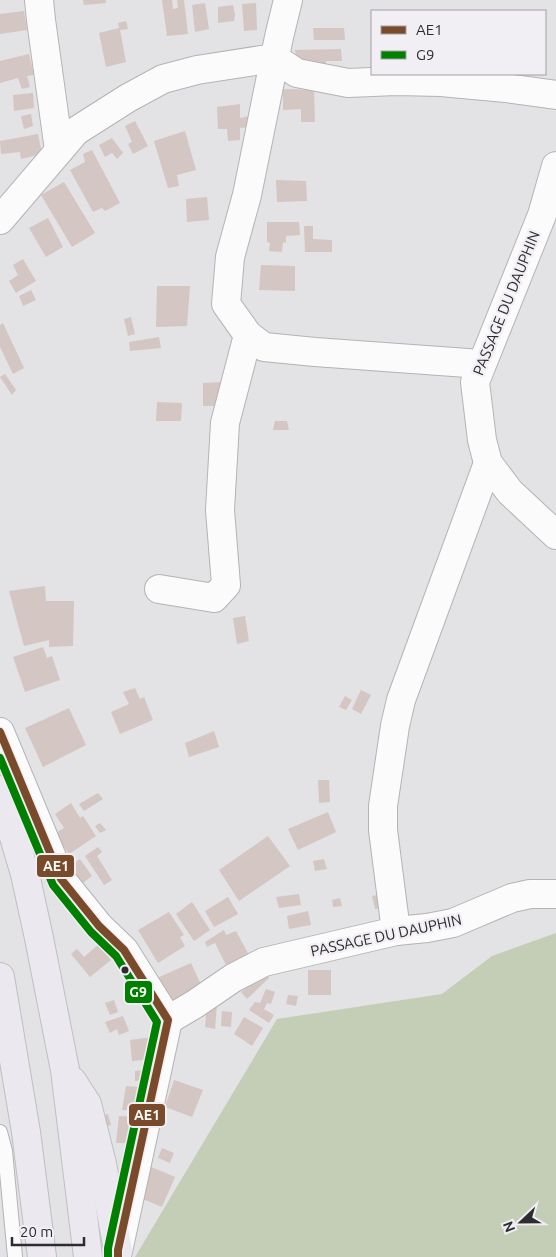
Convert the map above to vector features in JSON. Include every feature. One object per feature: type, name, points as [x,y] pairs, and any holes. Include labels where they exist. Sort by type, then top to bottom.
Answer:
[{"type":"highway","points":[[0,790],[27,883],[40,938],[65,1070],[88,1257]]},
{"type":"highway","points":[[0,977],[26,1132],[42,1257]]},
{"type":"highway","points":[[65,1070],[87,1104],[102,1164],[118,1253]]},
{"type":"street","points":[[39,0],[60,150]]},
{"type":"street","points":[[288,0],[274,58],[247,195],[230,257],[226,304],[248,335],[264,347],[482,364]]},
{"type":"street","points":[[0,220],[76,131],[163,79],[197,70],[274,58],[297,73],[348,83],[441,82],[556,95]]},
{"type":"street","name":"PASSAGE DU DAUPHIN","points":[[556,166],[542,215],[475,382],[482,440],[488,463],[510,492],[556,534]]},
{"type":"street","points":[[159,589],[214,598],[226,585],[220,510],[224,422],[248,335]]},
{"type":"street","points":[[396,931],[383,830],[383,806],[395,726],[401,700],[488,463]]},
{"type":"street","points":[[0,732],[61,879],[99,926],[124,950],[168,1020],[118,1253]]},
{"type":"street","name":"PASSAGE DU DAUPHIN","points":[[168,1020],[233,978],[264,962],[396,931],[454,923],[512,898],[530,894],[556,894]]},
{"type":"lane","points":[[0,1132],[5,1151],[6,1215],[15,1257]]},
{"type":"green space","points":[[556,933],[556,1257],[135,1257],[277,1019],[442,994],[492,956]]},
{"type":"building","points":[[83,0],[106,0],[106,3],[84,5]]},
{"type":"building","points":[[162,0],[172,0],[173,9],[178,8],[177,0],[184,0],[188,34],[167,36]]},
{"type":"building","points":[[205,3],[209,29],[195,32],[192,5]]},
{"type":"building","points":[[256,3],[257,30],[244,31],[242,4]]},
{"type":"building","points":[[233,5],[234,21],[218,23],[218,7]]},
{"type":"building","points":[[24,11],[27,30],[0,34],[0,14]]},
{"type":"building","points":[[126,21],[128,29],[120,30],[126,62],[106,67],[99,33],[119,28],[118,23]]},
{"type":"building","points":[[313,28],[344,28],[345,40],[314,40]]},
{"type":"building","points":[[341,49],[342,61],[326,61],[326,65],[297,65],[295,50]]},
{"type":"building","points":[[29,54],[34,75],[27,76],[30,87],[22,89],[18,78],[0,83],[0,61]]},
{"type":"building","points":[[283,89],[314,90],[315,122],[301,122],[301,109],[283,110]]},
{"type":"building","points":[[33,93],[34,108],[14,111],[13,95]]},
{"type":"building","points":[[240,104],[240,118],[250,116],[251,127],[240,128],[240,140],[228,141],[227,129],[218,129],[217,107]]},
{"type":"building","points":[[31,114],[33,126],[24,129],[21,116]]},
{"type":"building","points":[[135,121],[148,146],[133,154],[128,144],[132,142],[125,126]]},
{"type":"building","points":[[185,131],[196,170],[177,175],[179,186],[168,188],[154,141]]},
{"type":"building","points":[[38,134],[42,154],[21,159],[20,152],[1,154],[0,141]]},
{"type":"building","points":[[112,138],[123,153],[117,159],[112,153],[105,157],[99,145]]},
{"type":"building","points":[[92,150],[120,203],[105,211],[102,208],[93,212],[70,170],[85,162],[83,154]]},
{"type":"building","points":[[276,180],[306,181],[307,201],[277,202]]},
{"type":"building","points":[[64,182],[95,233],[72,247],[41,195]]},
{"type":"building","points":[[207,197],[209,220],[187,222],[186,199]]},
{"type":"building","points":[[48,218],[63,247],[46,257],[29,228]]},
{"type":"building","points":[[267,222],[299,222],[300,235],[286,236],[286,243],[283,242],[282,252],[269,251],[270,243],[267,242]]},
{"type":"building","points":[[304,226],[313,226],[313,239],[332,240],[332,252],[305,252]]},
{"type":"building","points":[[23,259],[36,281],[16,293],[9,281],[18,275],[13,265]]},
{"type":"building","points":[[261,265],[295,266],[295,291],[259,290]]},
{"type":"building","points":[[157,286],[190,286],[187,326],[156,327]]},
{"type":"building","points":[[31,290],[36,300],[23,306],[19,296]]},
{"type":"building","points":[[131,317],[135,334],[128,336],[124,319]]},
{"type":"building","points":[[3,323],[24,368],[13,374],[0,347],[0,325]]},
{"type":"building","points":[[159,337],[161,348],[130,351],[129,342]]},
{"type":"building","points":[[5,374],[16,390],[12,395],[0,377]]},
{"type":"building","points":[[224,382],[225,406],[203,406],[203,383]]},
{"type":"building","points":[[157,402],[182,403],[181,421],[156,421]]},
{"type":"building","points":[[275,421],[287,421],[289,430],[273,430]]},
{"type":"building","points":[[45,586],[46,601],[74,601],[73,646],[49,647],[49,640],[24,646],[9,591]]},
{"type":"building","points":[[245,616],[249,641],[237,644],[233,618]]},
{"type":"building","points":[[43,647],[47,658],[52,656],[60,680],[25,692],[13,657]]},
{"type":"building","points":[[135,688],[140,699],[144,697],[153,720],[120,734],[111,712],[129,704],[123,692]]},
{"type":"building","points":[[361,690],[371,695],[361,714],[352,709]]},
{"type":"building","points":[[345,696],[352,700],[346,710],[339,707]]},
{"type":"building","points":[[69,708],[86,745],[43,767],[25,728]]},
{"type":"building","points":[[214,731],[219,747],[189,757],[185,743]]},
{"type":"building","points":[[318,780],[329,780],[330,802],[319,803]]},
{"type":"building","points":[[98,793],[103,799],[84,811],[79,804]]},
{"type":"building","points":[[71,803],[80,818],[83,816],[96,836],[69,854],[54,834],[64,828],[55,814]]},
{"type":"building","points":[[328,812],[336,832],[298,850],[288,829]]},
{"type":"building","points":[[100,823],[106,830],[100,833],[95,826]]},
{"type":"building","points":[[268,836],[290,866],[239,901],[219,870]]},
{"type":"building","points":[[98,847],[102,852],[97,856],[112,880],[104,885],[85,856]]},
{"type":"building","points":[[80,859],[92,876],[78,887],[69,866]]},
{"type":"building","points":[[324,859],[327,869],[315,871],[313,861]]},
{"type":"building","points":[[299,894],[301,905],[279,908],[276,897]]},
{"type":"building","points":[[384,894],[386,907],[375,909],[372,896]]},
{"type":"building","points":[[228,897],[238,914],[214,927],[205,911]]},
{"type":"building","points":[[340,898],[342,906],[333,907],[332,900]]},
{"type":"building","points":[[192,902],[210,930],[194,941],[176,914]]},
{"type":"building","points":[[308,911],[311,925],[289,929],[287,916]]},
{"type":"building","points":[[169,912],[184,935],[180,937],[185,946],[158,963],[138,930]]},
{"type":"building","points":[[224,930],[226,935],[236,931],[249,955],[226,965],[215,943],[207,947],[205,942]]},
{"type":"building","points":[[98,945],[111,960],[90,977],[71,954],[77,949],[84,957]]},
{"type":"building","points":[[191,963],[203,989],[169,1005],[157,978]]},
{"type":"building","points":[[308,970],[331,970],[331,995],[308,995]]},
{"type":"building","points":[[263,971],[269,978],[247,999],[241,992]]},
{"type":"building","points":[[266,989],[275,992],[271,1004],[267,1003],[264,1009],[274,1015],[269,1023],[249,1010],[255,1002],[260,1003]]},
{"type":"building","points":[[288,995],[298,996],[296,1006],[286,1004]]},
{"type":"building","points":[[114,1000],[118,1012],[110,1015],[105,1003]]},
{"type":"building","points":[[207,1004],[217,1005],[215,1029],[205,1027]]},
{"type":"building","points":[[222,1011],[232,1012],[231,1027],[221,1026]]},
{"type":"building","points":[[123,1016],[129,1031],[119,1035],[117,1029],[110,1033],[105,1022]]},
{"type":"building","points":[[244,1017],[263,1028],[252,1046],[234,1034]]},
{"type":"building","points":[[153,1037],[154,1059],[132,1061],[130,1040]]},
{"type":"building","points":[[146,1070],[146,1080],[135,1081],[135,1071]]},
{"type":"building","points":[[174,1080],[203,1090],[192,1117],[165,1107]]},
{"type":"building","points":[[126,1086],[149,1088],[143,1111],[122,1110]]},
{"type":"building","points":[[108,1114],[111,1125],[104,1127],[102,1116]]},
{"type":"building","points":[[119,1116],[142,1117],[134,1138],[128,1137],[127,1143],[116,1143]]},
{"type":"building","points":[[162,1148],[174,1153],[170,1163],[158,1158]]},
{"type":"building","points":[[149,1166],[175,1177],[162,1207],[136,1196]]},
{"type":"transit line","name":"AE1","points":[[0,732],[61,879],[99,926],[124,950],[168,1020],[118,1257]]},
{"type":"transit line","name":"G9","points":[[0,758],[53,885],[91,932],[116,956],[157,1022],[108,1248],[108,1257]]}]
